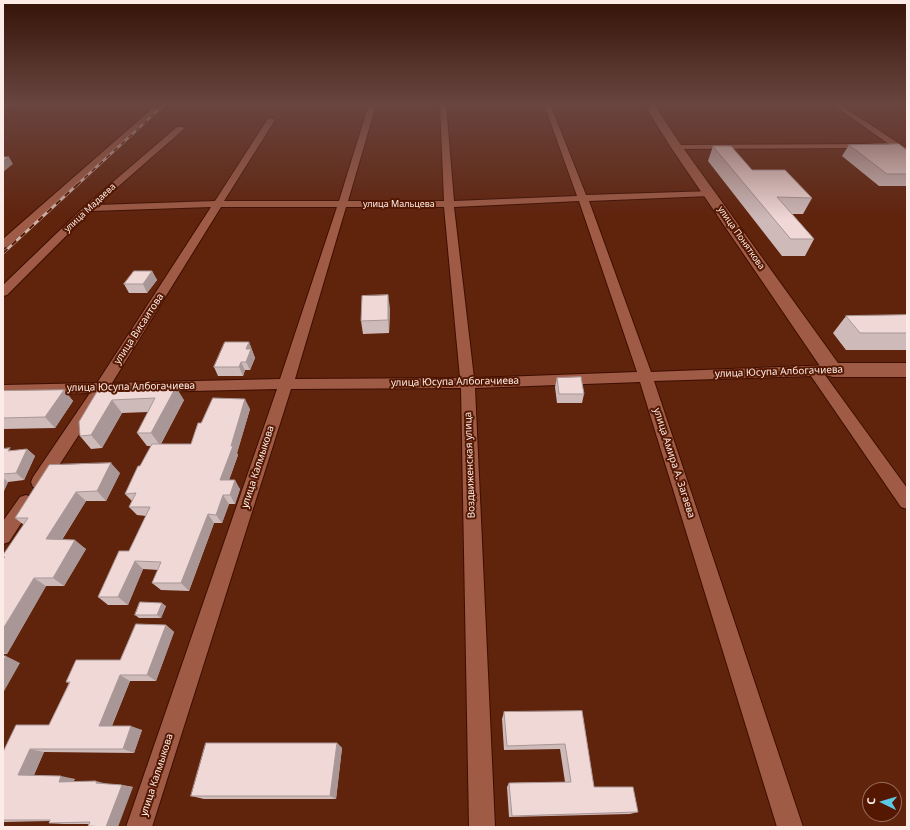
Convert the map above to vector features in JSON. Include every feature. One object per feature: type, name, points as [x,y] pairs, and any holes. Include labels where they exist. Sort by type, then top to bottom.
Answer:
[{"type":"street","points":[[3,245],[119,143]]},
{"type":"street","name":"улица Мадаева","points":[[3,292],[88,208],[164,143]]},
{"type":"street","name":"улица Висаитова","points":[[3,536],[102,387],[257,143]]},
{"type":"street","name":"улица Калмыкова","points":[[139,827],[286,384],[361,143]]},
{"type":"street","name":"Воздвиженская улица","points":[[445,143],[449,204],[468,383],[482,827]]},
{"type":"street","name":"улица Амира А. Загаева","points":[[562,143],[584,198],[646,376],[790,827]]},
{"type":"street","name":"улица Поняткова","points":[[674,143],[710,193],[907,502]]},
{"type":"street","points":[[892,143],[906,152]]},
{"type":"street","points":[[677,148],[877,146],[907,143]]},
{"type":"street","name":"улица Мальцева","points":[[88,208],[219,204],[449,204],[710,193]]},
{"type":"street","name":"улица Юсупа Албогачиева","points":[[3,390],[286,384],[468,383],[646,376],[907,370]]},
{"type":"building","points":[[899,144],[907,150],[907,174],[887,174],[849,145]]},
{"type":"building","points":[[713,146],[731,146],[752,170],[785,170],[812,198],[777,197],[814,239],[791,239]]},
{"type":"building","points":[[3,157],[9,157],[3,161]]},
{"type":"building","points":[[134,271],[152,271],[143,284],[124,284]]},
{"type":"building","points":[[388,295],[388,320],[361,321],[362,296]]},
{"type":"building","points":[[907,315],[907,333],[860,333],[846,316]]},
{"type":"building","points":[[225,342],[249,342],[246,349],[251,349],[246,362],[241,362],[239,367],[214,367]]},
{"type":"building","points":[[581,377],[584,394],[559,394],[557,378]]},
{"type":"building","points":[[100,387],[176,387],[151,433],[137,433],[155,398],[112,400],[91,435],[80,436],[79,422]]},
{"type":"building","points":[[64,390],[45,417],[3,418],[3,391]]},
{"type":"building","points":[[213,398],[245,399],[231,446],[233,446],[220,480],[235,480],[230,495],[223,495],[216,515],[208,514],[181,583],[152,583],[161,562],[135,561],[118,597],[98,597],[119,551],[129,551],[150,507],[129,507],[136,493],[125,494],[138,466],[140,466],[152,444],[191,444],[198,423],[201,423]]},
{"type":"building","points":[[10,448],[8,451],[27,449],[16,473],[3,474],[3,449]]},
{"type":"building","points":[[111,463],[97,491],[76,492],[46,539],[75,540],[53,578],[34,578],[3,629],[3,559],[5,557],[3,557],[3,555],[28,518],[15,518],[49,465]]},
{"type":"building","points":[[140,602],[162,603],[157,615],[135,615]]},
{"type":"building","points":[[136,624],[166,625],[147,675],[120,675],[99,726],[131,726],[123,749],[30,749],[18,775],[61,776],[59,782],[96,781],[96,783],[122,785],[106,827],[88,826],[90,822],[49,823],[50,820],[3,820],[3,752],[16,725],[49,725],[70,682],[66,682],[76,660],[120,660]]},
{"type":"building","points":[[582,711],[594,787],[633,787],[638,812],[512,816],[509,783],[571,782],[565,744],[507,746],[504,712]]},
{"type":"building","points":[[206,743],[337,743],[330,796],[191,796]]},
{"type":"railway","points":[[77,185],[123,143]]},
{"type":"railway","points":[[3,253],[78,184]]}]
